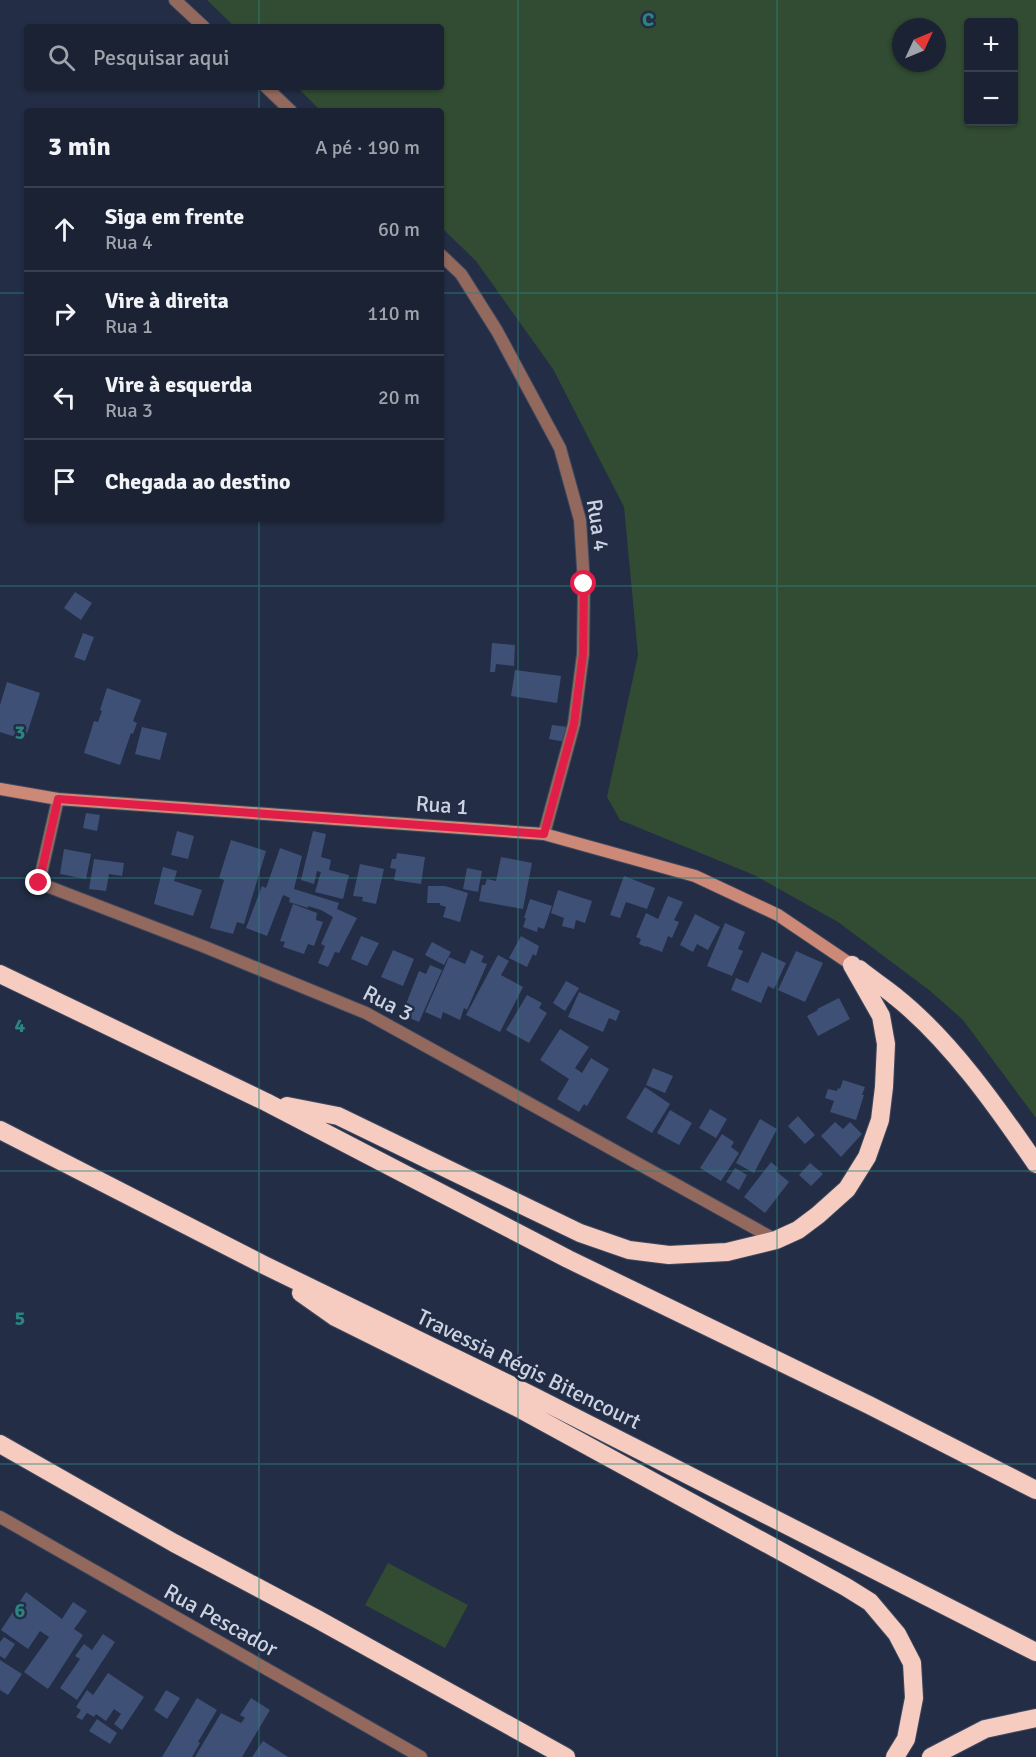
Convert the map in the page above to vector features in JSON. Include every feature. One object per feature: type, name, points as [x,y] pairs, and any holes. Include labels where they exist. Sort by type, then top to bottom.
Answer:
[{"type":"highway","points":[[266,1102],[338,1116],[580,1233],[629,1250],[669,1255],[727,1252],[776,1240],[805,1225],[848,1189],[867,1157],[880,1120],[886,1044],[881,1016],[852,964]]},
{"type":"highway","points":[[852,964],[897,998],[942,1040],[1004,1117],[1036,1164]]},
{"type":"highway","points":[[0,975],[266,1102],[568,1259],[1036,1490]]},
{"type":"highway","name":"Travessia Régis Bitencourt","points":[[0,1130],[264,1265],[529,1394],[1036,1652]]},
{"type":"highway","points":[[264,1265],[334,1317],[522,1410],[870,1602],[897,1634],[912,1663],[914,1698],[906,1739],[895,1757]]},
{"type":"highway","points":[[0,1444],[174,1543],[317,1619],[566,1757]]},
{"type":"highway","points":[[931,1757],[985,1729],[1036,1718]]},
{"type":"street","points":[[175,0],[201,24]]},
{"type":"street","points":[[269,90],[288,108]]},
{"type":"street","name":"Rua 4","points":[[444,258],[461,274],[497,331],[560,448],[580,520],[584,584],[583,654],[574,724],[544,834]]},
{"type":"street","name":"Rua 1","points":[[0,789],[58,799],[544,834],[695,876],[778,915],[852,964]]},
{"type":"street","name":"Rua 3","points":[[58,799],[39,883],[205,947],[366,1013],[776,1240]]},
{"type":"street","name":"Rua Pescador","points":[[0,1518],[421,1757]]},
{"type":"green space","points":[[207,0],[1036,0],[1036,1118],[963,1020],[929,990],[838,922],[754,875],[620,820],[607,797],[638,655],[624,507],[553,369],[476,261],[444,230],[444,108],[318,108],[300,90],[444,90],[444,24],[232,24]]},
{"type":"green space","points":[[388,1563],[468,1605],[445,1648],[365,1605]]},
{"type":"building","points":[[75,592],[92,603],[81,620],[64,608]]},
{"type":"building","points":[[83,633],[94,637],[85,661],[74,657]]},
{"type":"building","points":[[492,643],[515,645],[514,666],[496,664],[495,672],[490,672]]},
{"type":"building","points":[[515,670],[561,676],[557,703],[511,696]]},
{"type":"building","points":[[7,682],[40,693],[25,740],[0,732],[0,705]]},
{"type":"building","points":[[107,688],[141,700],[133,721],[137,723],[133,734],[131,733],[120,765],[84,753],[94,721],[98,722],[102,711],[100,710]]},
{"type":"building","points":[[552,725],[568,727],[566,742],[549,739]]},
{"type":"building","points":[[142,727],[167,733],[160,760],[135,754]]},
{"type":"building","points":[[86,813],[100,815],[97,831],[83,828]]},
{"type":"building","points":[[177,831],[194,836],[188,859],[171,855]]},
{"type":"building","points":[[313,831],[326,834],[321,857],[331,860],[329,870],[349,875],[343,899],[315,892],[321,872],[317,871],[314,884],[301,880]]},
{"type":"building","points":[[231,840],[266,851],[244,924],[237,922],[233,934],[210,928],[224,880],[219,878]]},
{"type":"building","points":[[280,848],[302,856],[294,889],[339,903],[337,909],[357,918],[339,953],[335,952],[328,967],[318,963],[325,946],[321,944],[333,917],[321,910],[289,902],[290,898],[283,895],[267,936],[246,928],[262,886],[266,888]]},
{"type":"building","points":[[64,849],[91,854],[86,879],[60,874]]},
{"type":"building","points":[[397,853],[425,857],[421,884],[394,880],[396,869],[390,868],[392,859],[396,859]]},
{"type":"building","points":[[501,857],[532,863],[523,909],[479,901],[482,885],[485,885],[487,879],[496,881]]},
{"type":"building","points":[[94,859],[124,863],[122,876],[109,874],[106,891],[89,889]]},
{"type":"building","points":[[360,864],[384,869],[376,904],[362,901],[363,897],[353,896]]},
{"type":"building","points":[[163,867],[177,871],[174,881],[202,890],[193,916],[154,904]]},
{"type":"building","points":[[467,868],[482,871],[478,892],[463,889]]},
{"type":"building","points":[[624,876],[655,888],[647,909],[626,902],[620,918],[610,915]]},
{"type":"building","points":[[428,886],[445,886],[468,893],[460,922],[443,917],[446,907],[440,903],[427,903]]},
{"type":"building","points":[[558,890],[592,901],[585,923],[576,920],[574,929],[562,926],[564,918],[551,913]]},
{"type":"building","points":[[668,896],[683,902],[674,920],[679,922],[672,938],[668,936],[662,952],[639,944],[641,939],[636,937],[646,913],[658,919]]},
{"type":"building","points":[[530,899],[552,906],[544,929],[538,927],[537,932],[523,927]]},
{"type":"building","points":[[293,904],[317,913],[316,920],[323,922],[314,946],[308,944],[304,954],[283,947],[285,942],[280,941]]},
{"type":"building","points":[[695,914],[720,927],[708,950],[697,944],[693,952],[680,945]]},
{"type":"building","points":[[725,923],[745,932],[738,949],[743,951],[732,976],[707,966]]},
{"type":"building","points":[[361,936],[379,943],[367,966],[351,959]]},
{"type":"building","points":[[521,936],[539,946],[536,956],[533,954],[527,967],[509,958]]},
{"type":"building","points":[[432,942],[451,952],[444,965],[425,955]]},
{"type":"building","points":[[393,950],[414,959],[403,986],[381,977]]},
{"type":"building","points":[[471,950],[484,956],[481,962],[487,964],[467,1010],[464,1008],[460,1020],[443,1012],[441,1019],[425,1012],[449,957],[465,964]]},
{"type":"building","points":[[796,951],[823,963],[805,1002],[778,990]]},
{"type":"building","points":[[762,952],[786,963],[774,989],[768,986],[761,1003],[731,990],[736,978],[748,983]]},
{"type":"building","points":[[498,955],[509,961],[501,975],[523,987],[500,1032],[466,1015]]},
{"type":"building","points":[[430,965],[442,970],[419,1022],[405,1016],[409,1006],[406,1004],[419,971],[426,974]]},
{"type":"building","points":[[566,981],[579,988],[565,1011],[553,1003]]},
{"type":"building","points":[[579,992],[620,1011],[616,1021],[609,1018],[603,1032],[568,1017]]},
{"type":"building","points":[[527,995],[542,1003],[539,1008],[547,1013],[529,1043],[506,1030]]},
{"type":"building","points":[[839,998],[850,1019],[818,1036],[807,1016]]},
{"type":"building","points":[[560,1029],[589,1047],[575,1068],[582,1073],[591,1058],[609,1069],[587,1106],[584,1104],[579,1112],[557,1099],[569,1079],[540,1060]]},
{"type":"building","points":[[653,1068],[673,1076],[665,1093],[646,1085]]},
{"type":"building","points":[[843,1080],[865,1087],[856,1120],[830,1112],[834,1101],[825,1098],[828,1089],[837,1091],[838,1088],[840,1089]]},
{"type":"building","points":[[645,1087],[670,1104],[652,1133],[626,1118]]},
{"type":"building","points":[[710,1109],[727,1119],[716,1138],[699,1128]]},
{"type":"building","points":[[670,1110],[692,1123],[679,1145],[657,1133]]},
{"type":"building","points":[[798,1116],[815,1135],[805,1144],[788,1126]]},
{"type":"building","points":[[760,1119],[777,1129],[754,1173],[736,1163]]},
{"type":"building","points":[[835,1122],[843,1129],[850,1122],[862,1134],[841,1157],[821,1136]]},
{"type":"building","points":[[722,1134],[734,1142],[731,1147],[739,1153],[721,1181],[700,1168]]},
{"type":"building","points":[[771,1162],[778,1168],[776,1171],[789,1182],[765,1213],[744,1197]]},
{"type":"building","points":[[810,1163],[823,1174],[811,1186],[799,1175]]},
{"type":"building","points":[[735,1168],[747,1175],[739,1190],[726,1182]]},
{"type":"building","points":[[26,1592],[62,1619],[73,1602],[87,1611],[74,1629],[83,1635],[48,1689],[24,1672],[49,1637],[40,1631],[28,1649],[1,1630]]},
{"type":"building","points":[[103,1634],[115,1642],[77,1700],[60,1688],[80,1659],[75,1656],[84,1644],[92,1650]]},
{"type":"building","points":[[4,1637],[15,1644],[5,1659],[0,1656],[0,1642]]},
{"type":"building","points":[[0,1660],[22,1674],[8,1695],[0,1690]]},
{"type":"building","points":[[108,1673],[144,1697],[122,1730],[114,1724],[121,1714],[114,1709],[106,1721],[96,1714],[94,1717],[87,1713],[82,1720],[76,1717],[81,1710],[76,1707],[87,1690],[93,1695]]},
{"type":"building","points":[[166,1690],[180,1698],[167,1719],[154,1710]]},
{"type":"building","points":[[197,1698],[217,1710],[192,1757],[162,1757]]},
{"type":"building","points":[[251,1698],[270,1710],[242,1757],[195,1757],[221,1713],[241,1723],[245,1718],[240,1715]]},
{"type":"building","points":[[97,1719],[117,1733],[110,1744],[89,1731]]},
{"type":"building","points":[[263,1741],[288,1757],[252,1757]]},
{"type":"route","points":[[39,883],[58,799],[544,834],[574,724],[583,654],[584,584]]}]
